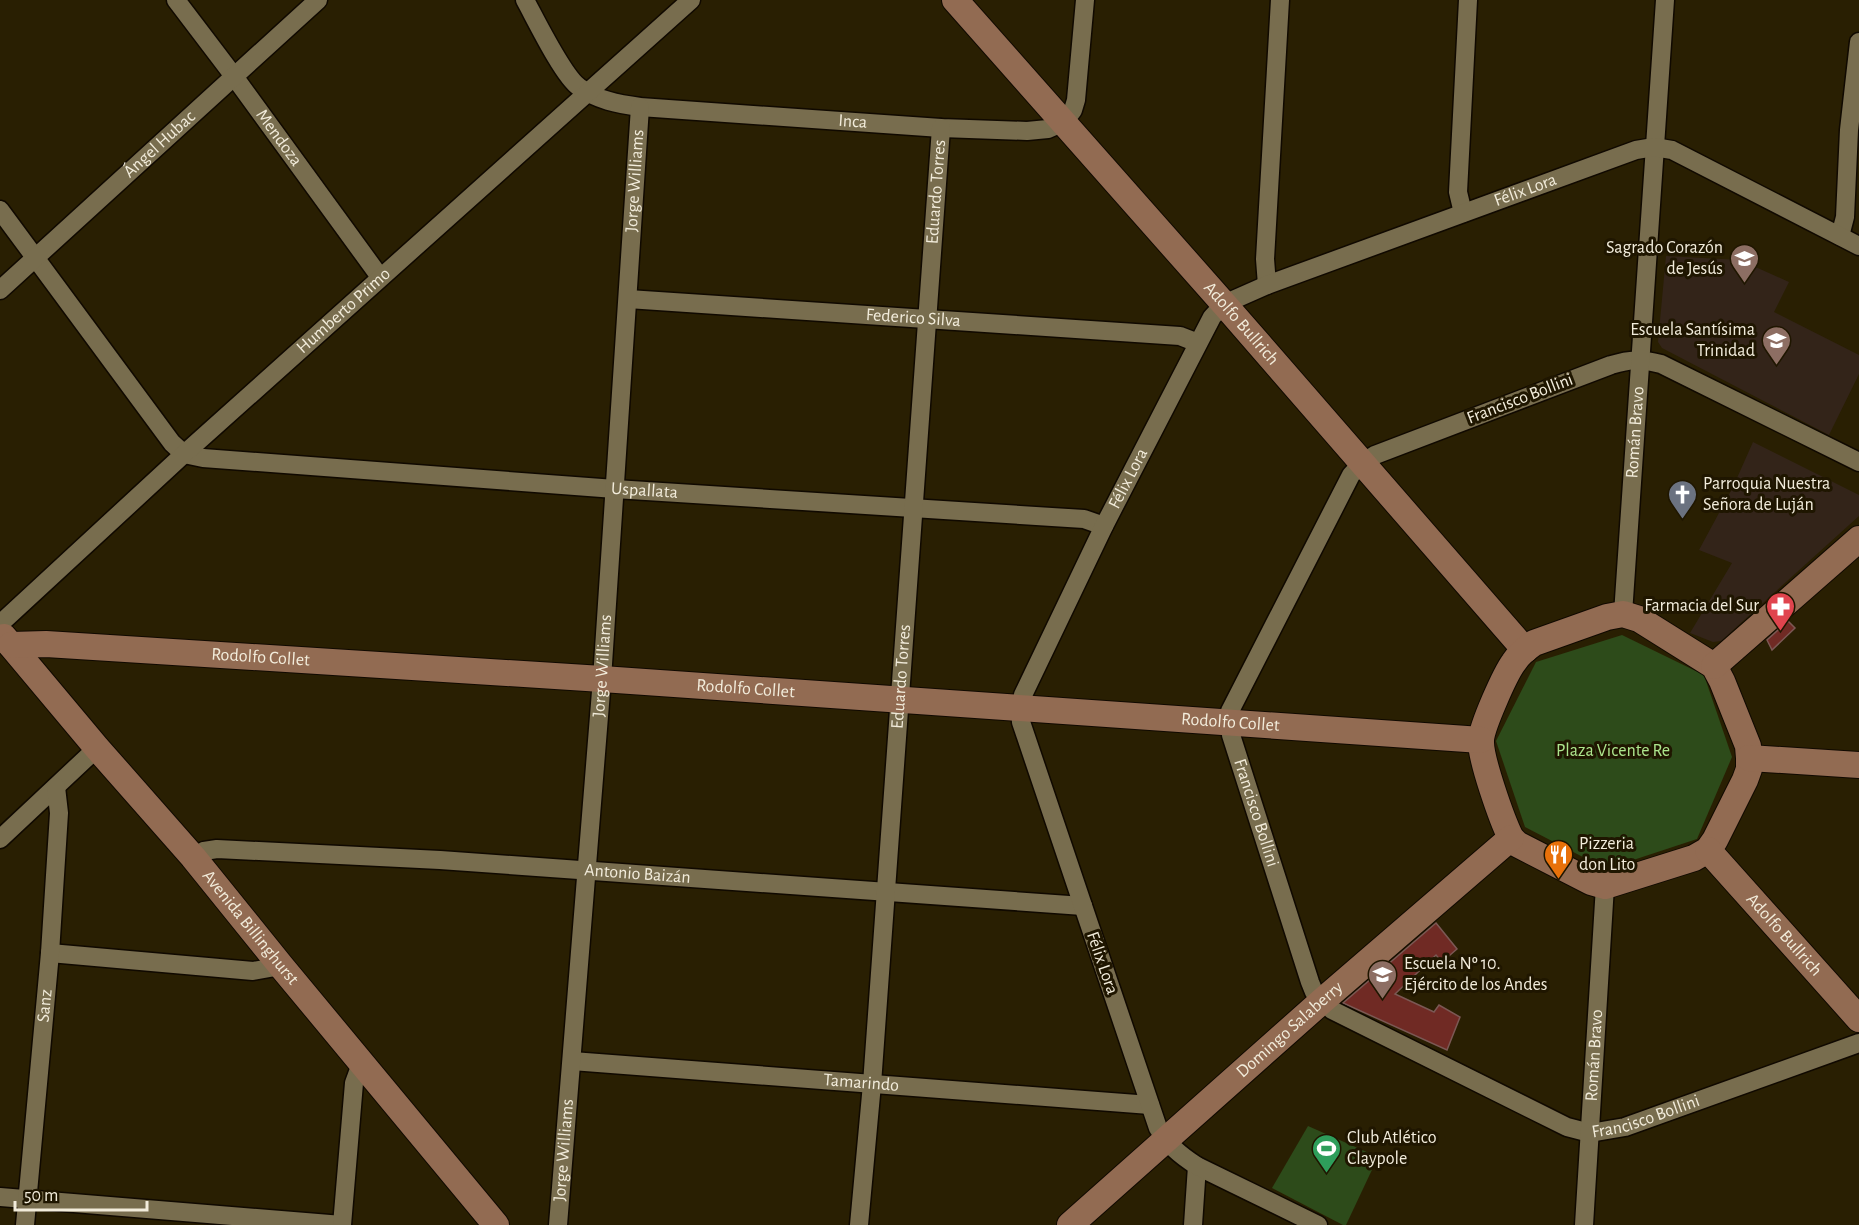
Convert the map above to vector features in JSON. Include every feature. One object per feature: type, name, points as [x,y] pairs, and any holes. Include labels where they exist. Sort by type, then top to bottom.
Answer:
[{"type":"street","name":"Mendoza","points":[[176,0],[380,278]]},
{"type":"street","name":"Ángel Hubac","points":[[0,290],[233,75],[318,0]]},
{"type":"street","points":[[525,0],[570,80],[587,93]]},
{"type":"street","name":"Humberto Primo","points":[[4,634],[184,454],[691,0]]},
{"type":"street","name":"Adolfo Bullrich","points":[[955,0],[1224,304],[1525,650]]},
{"type":"street","points":[[1064,122],[1077,100],[1085,0]]},
{"type":"street","points":[[1267,285],[1265,259],[1280,0]]},
{"type":"street","points":[[1463,213],[1458,192],[1468,0]]},
{"type":"street","name":"Román Bravo","points":[[1623,614],[1665,0]]},
{"type":"street","points":[[1840,236],[1845,217],[1849,130],[1859,42]]},
{"type":"street","name":"Inca","points":[[587,93],[617,104],[640,107],[941,128],[1027,131],[1048,129],[1064,122]]},
{"type":"street","name":"Jorge Williams","points":[[558,1225],[602,679],[640,107]]},
{"type":"street","name":"Eduardo Torres","points":[[859,1225],[872,1084],[941,128]]},
{"type":"street","name":"Félix Lora","points":[[1318,1225],[1197,1166],[1166,1142],[1150,1105],[1021,722],[1020,709],[1023,695],[1104,526],[1212,317],[1224,304],[1267,285],[1636,150],[1654,147],[1672,150],[1859,246]]},
{"type":"street","points":[[0,210],[172,442],[184,454]]},
{"type":"street","name":"Federico Silva","points":[[628,299],[1179,336],[1198,343]]},
{"type":"street","name":"Francisco Bollini","points":[[1859,462],[1661,364],[1640,359],[1611,365],[1375,455],[1362,463],[1351,475],[1230,711],[1229,723],[1310,982],[1314,992],[1332,1010],[1568,1127],[1590,1133],[1625,1127],[1859,1043]]},
{"type":"street","name":"Uspallata","points":[[184,454],[203,458],[615,489],[1084,519],[1104,526]]},
{"type":"street","points":[[1714,666],[1859,539]]},
{"type":"street","points":[[1623,614],[1639,619],[1714,666],[1748,746],[1749,769],[1708,850],[1694,858],[1605,886],[1591,882],[1517,844],[1511,838],[1485,763],[1481,740],[1485,723],[1513,663],[1525,650],[1534,643],[1607,617],[1623,614]]},
{"type":"street","name":"Rodolfo Collet","points":[[4,634],[46,644],[602,679],[1481,740]]},
{"type":"street","name":"Avenida Billinghurst","points":[[4,634],[97,748],[193,856],[496,1225]]},
{"type":"street","points":[[0,839],[97,748]]},
{"type":"street","points":[[1749,758],[1859,765]]},
{"type":"street","name":"Sanz","points":[[25,1225],[50,953],[59,813],[56,787]]},
{"type":"street","name":"Domingo Salaberry","points":[[1070,1225],[1322,1001],[1511,838]]},
{"type":"street","name":"Antonio Baizán","points":[[193,856],[217,849],[440,860],[1083,906]]},
{"type":"street","name":"Adolfo Bullrich","points":[[1708,850],[1859,1019]]},
{"type":"street","name":"Román Bravo","points":[[1584,1225],[1605,886]]},
{"type":"street","points":[[50,953],[253,971],[281,966]]},
{"type":"street","points":[[0,1197],[342,1225],[354,1083],[362,1061]]},
{"type":"street","name":"Tamarindo","points":[[572,1061],[1150,1105]]},
{"type":"street","points":[[1193,1225],[1197,1166]]},
{"type":"shaded area","name":"Escuela Santísima Trinidad","points":[[1666,256],[1740,260],[1789,282],[1774,312],[1859,355],[1859,374],[1829,435],[1662,348],[1658,342]]},
{"type":"shaded area","points":[[1753,442],[1859,495],[1859,516],[1721,641],[1713,642],[1690,633],[1732,563],[1699,550],[1733,487]]},
{"type":"green space","name":"Plaza Vicente Re","points":[[1622,635],[1704,675],[1732,757],[1697,839],[1606,869],[1525,827],[1496,741],[1536,662]]},
{"type":"green space","name":"Club Atlético Claypole","points":[[1308,1126],[1378,1157],[1346,1225],[1272,1188]]},
{"type":"building","name":"Farmacia del Sur","points":[[1788,621],[1795,628],[1772,650],[1767,640]]},
{"type":"building","points":[[1436,923],[1457,949],[1442,962],[1436,955],[1395,994],[1434,1012],[1439,1005],[1460,1017],[1447,1050],[1343,1003]]},
{"type":"place","name":"Sagrado Corazón de Jesús","points":[[1744,284]]},
{"type":"place","name":"Escuela Santísima Trinidad","points":[[1776,366]]},
{"type":"place","name":"Parroquia Nuestra Señora de Luján","points":[[1682,520]]},
{"type":"place","name":"Farmacia del Sur","points":[[1780,632]]},
{"type":"place","name":"Pizzeria don Lito","points":[[1558,880]]},
{"type":"place","name":"Escuela Nº 10. Ejército de los Andes","points":[[1383,1000]]},
{"type":"place","name":"Club Atlético Claypole","points":[[1326,1174]]}]
